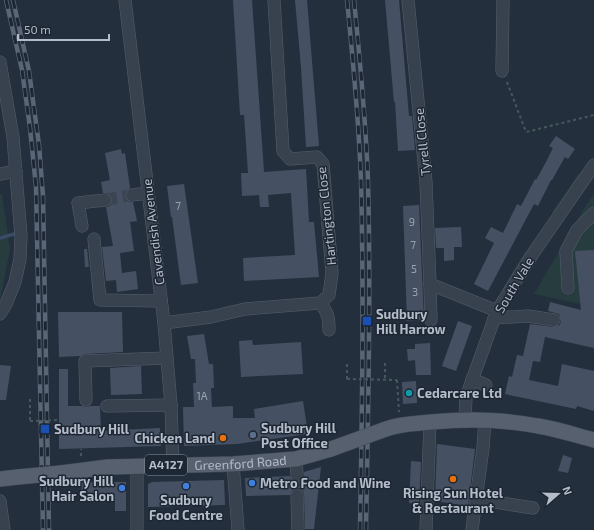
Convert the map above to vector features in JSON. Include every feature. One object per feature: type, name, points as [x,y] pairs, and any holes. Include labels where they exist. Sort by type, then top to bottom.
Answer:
[{"type":"main road","name":"Greenford Road","points":[[0,479],[98,468],[233,464],[296,459],[331,449],[402,424],[430,422],[485,420],[536,426],[594,440]]},
{"type":"street","name":"Cavendish Avenue","points":[[125,0],[164,323],[171,405],[172,465]]},
{"type":"street","name":"Hartington Close","points":[[274,0],[283,151],[290,159],[317,157],[323,164],[332,273],[330,295],[320,303]]},
{"type":"street","name":"Tyrell Close","points":[[408,0],[426,182],[431,320]]},
{"type":"street","points":[[502,70],[503,0]]},
{"type":"street","points":[[0,62],[6,129],[16,171],[21,236],[20,259],[15,282],[0,314]]},
{"type":"street","name":"South Vale","points":[[465,420],[466,397],[496,315],[534,252],[594,165]]},
{"type":"street","points":[[0,174],[16,171]]},
{"type":"street","points":[[132,196],[148,193]]},
{"type":"street","points":[[82,226],[78,204],[105,200]]},
{"type":"street","points":[[568,288],[566,251],[577,230],[594,213]]},
{"type":"street","points":[[94,239],[100,300],[161,301]]},
{"type":"street","points":[[430,284],[496,315],[528,316],[554,320]]},
{"type":"street","points":[[164,323],[212,317],[245,309],[320,303],[329,315],[329,330]]},
{"type":"street","points":[[86,400],[85,361],[167,358]]},
{"type":"street","points":[[472,379],[486,385]]},
{"type":"street","points":[[107,406],[171,405]]},
{"type":"street","points":[[472,530],[483,448],[485,420]]},
{"type":"street","points":[[426,530],[430,422]]},
{"type":"street","points":[[296,459],[297,475]]},
{"type":"street","points":[[233,464],[238,530]]},
{"type":"street","points":[[137,466],[137,530]]},
{"type":"street","points":[[297,495],[298,530]]},
{"type":"street","points":[[476,499],[533,508]]},
{"type":"street","points":[[0,500],[4,530]]},
{"type":"path","points":[[502,70],[526,132],[594,115]]},
{"type":"path","points":[[347,363],[347,379],[398,380],[398,406],[402,424]]},
{"type":"path","points":[[385,363],[385,380]]},
{"type":"path","points":[[30,399],[30,421],[59,420]]},
{"type":"path","points":[[81,449],[81,456]]},
{"type":"green space","points":[[579,173],[581,175],[555,213],[552,212]]},
{"type":"green space","points":[[0,194],[2,194],[10,250],[0,300]]},
{"type":"green space","points":[[594,194],[594,307],[534,294],[585,207]]},
{"type":"green space","points":[[525,251],[528,253],[506,287],[503,288]]},
{"type":"building","points":[[233,0],[252,0],[264,172],[306,169],[309,222],[314,222],[319,277],[244,281],[243,258],[295,255],[291,193],[268,195],[269,207],[260,207],[259,195],[242,196],[241,173],[248,173],[244,115],[240,115]]},
{"type":"building","points":[[295,0],[307,0],[319,146],[306,147]]},
{"type":"building","points":[[385,0],[399,0],[409,116],[412,116],[415,150],[398,151],[395,102]]},
{"type":"building","points":[[556,136],[575,149],[568,159],[565,157],[538,206],[534,204],[488,291],[474,284],[494,243],[485,238],[491,227],[503,233],[517,204],[521,206],[535,179],[536,180],[545,164],[553,148],[549,146]]},
{"type":"building","points":[[121,149],[122,154],[125,153],[130,188],[125,192],[125,196],[129,202],[133,202],[137,221],[130,222],[134,251],[120,253],[122,273],[136,271],[138,289],[117,292],[116,280],[106,281],[102,247],[113,246],[106,207],[110,206],[112,200],[108,193],[103,193],[101,182],[110,180],[105,153]]},
{"type":"building","points":[[184,184],[198,283],[181,285],[167,186]]},
{"type":"building","points":[[419,205],[424,320],[407,321],[403,206]]},
{"type":"building","points":[[461,227],[462,247],[454,247],[454,260],[444,261],[444,248],[436,248],[435,228]]},
{"type":"building","points":[[84,249],[87,249],[89,267],[85,267]]},
{"type":"building","points":[[594,250],[594,348],[545,337],[540,362],[533,361],[529,380],[558,386],[562,364],[594,371],[594,411],[577,406],[576,409],[505,394],[509,376],[512,377],[517,355],[523,356],[530,324],[553,327],[560,325],[561,321],[559,314],[548,311],[550,302],[581,310],[575,251]]},
{"type":"building","points":[[58,312],[122,312],[123,352],[59,357]]},
{"type":"building","points":[[458,321],[472,326],[456,371],[442,366]]},
{"type":"building","points":[[204,334],[209,364],[213,364],[214,388],[211,388],[212,407],[233,406],[233,418],[255,418],[254,409],[303,401],[308,434],[237,444],[184,446],[183,407],[194,407],[193,383],[196,383],[195,359],[191,359],[187,336]]},
{"type":"building","points":[[252,340],[253,345],[301,342],[303,374],[241,377],[239,341]]},
{"type":"building","points":[[430,343],[431,375],[416,375],[415,360],[408,361],[407,349],[415,349],[415,344]]},
{"type":"building","points":[[0,365],[11,366],[6,400],[0,400]]},
{"type":"building","points":[[141,366],[142,394],[111,395],[110,368]]},
{"type":"building","points":[[59,369],[68,369],[68,406],[100,406],[101,431],[160,428],[161,446],[59,449]]},
{"type":"building","name":"Cedarcare Ltd","points":[[416,381],[417,403],[403,404],[402,382]]},
{"type":"building","name":"Rising Sun Hotel & Restaurant","points":[[437,444],[475,449],[468,506],[435,501]]},
{"type":"building","points":[[563,455],[572,458],[568,473],[558,471]]},
{"type":"building","points":[[411,461],[421,462],[419,504],[409,503]]},
{"type":"building","points":[[321,467],[314,529],[305,529],[304,495],[300,488],[293,488],[290,495],[246,496],[245,478],[290,476],[293,482],[298,482],[304,479],[304,472]]},
{"type":"building","points":[[224,480],[225,505],[148,507],[148,484],[152,482]]},
{"type":"building","points":[[81,482],[126,482],[126,511],[115,511],[115,501],[82,501]]},
{"type":"waterway","points":[[0,238],[14,234]]},
{"type":"tunnel","points":[[105,200],[132,195]]},
{"type":"tunnel","points":[[297,475],[297,495]]},
{"type":"railway","points":[[6,0],[22,70],[36,187],[43,530]]},
{"type":"railway","points":[[13,0],[29,71],[39,145],[43,196],[49,530]]},
{"type":"railway","points":[[347,0],[354,68],[361,181],[363,312],[360,530]]},
{"type":"railway","points":[[354,0],[361,68],[367,158],[369,225],[366,530]]},
{"type":"place","name":"Sudbury Hill Harrow","points":[[367,321]]},
{"type":"place","name":"Cedarcare Ltd","points":[[409,393]]},
{"type":"place","name":"Sudbury Hill","points":[[45,429]]},
{"type":"place","name":"Sudbury Hill Post Office","points":[[253,435]]},
{"type":"place","name":"Chicken Land","points":[[223,438]]},
{"type":"place","name":"Rising Sun Hotel & Restaurant","points":[[453,479]]},
{"type":"place","name":"Metro Food and Wine","points":[[252,483]]},
{"type":"place","name":"Sudbury Food Centre","points":[[186,486]]},
{"type":"place","name":"Sudbury Hill Hair Salon","points":[[122,488]]}]
